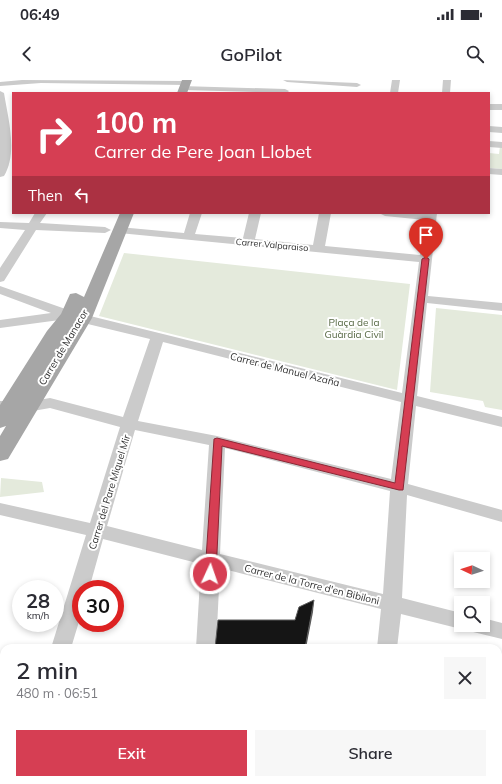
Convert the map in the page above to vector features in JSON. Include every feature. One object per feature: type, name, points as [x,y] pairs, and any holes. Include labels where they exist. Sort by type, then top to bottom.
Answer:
[{"type":"main road","name":"Carrer de Manacor","points":[[0,454],[9,410],[76,317],[112,230],[114,214]]},
{"type":"main road","points":[[112,230],[121,214]]},
{"type":"main road","name":"Carrer de Manacor","points":[[112,230],[126,214]]},
{"type":"street","points":[[0,84],[41,80],[142,81],[185,86],[203,91],[284,92],[287,80],[356,86]]},
{"type":"street","points":[[41,80],[44,92]]},
{"type":"street","points":[[235,91],[239,80]]},
{"type":"street","points":[[394,92],[396,80]]},
{"type":"street","points":[[446,92],[447,80]]},
{"type":"street","points":[[91,92],[97,81]]},
{"type":"street","points":[[136,92],[142,81]]},
{"type":"street","points":[[0,93],[6,132],[3,168]]},
{"type":"street","points":[[490,107],[502,108]]},
{"type":"street","points":[[2,112],[12,111]]},
{"type":"street","points":[[490,129],[502,130]]},
{"type":"street","points":[[490,144],[502,145]]},
{"type":"street","points":[[490,171],[502,172]]},
{"type":"street","points":[[0,278],[40,214]]},
{"type":"street","points":[[188,237],[196,214]]},
{"type":"street","points":[[248,242],[255,214]]},
{"type":"street","points":[[318,249],[325,214]]},
{"type":"street","points":[[387,644],[392,604],[399,487],[431,215],[408,214]]},
{"type":"street","name":"Carrer Valparaiso","points":[[0,225],[112,230],[426,259]]},
{"type":"street","name":"Carrer de Manuel Azaña","points":[[0,290],[76,317],[502,422]]},
{"type":"street","points":[[421,299],[502,307]]},
{"type":"street","points":[[0,324],[76,317]]},
{"type":"street","name":"Carrer del Pare Miquel Mir","points":[[62,644],[98,531],[129,424],[158,337]]},
{"type":"street","points":[[9,410],[50,403],[129,424],[217,442],[399,487],[502,516]]},
{"type":"street","points":[[206,644],[217,442]]},
{"type":"street","name":"Carrer de la Torre d'en Bibiloni","points":[[0,509],[98,531],[454,619]]},
{"type":"street","points":[[490,628],[502,631]]},
{"type":"green space","points":[[500,146],[502,146],[502,169],[490,168],[490,153],[499,154]]},
{"type":"green space","name":"Plaça de la Guàrdia Civil","points":[[124,253],[410,284],[397,390],[99,316]]},
{"type":"green space","points":[[436,308],[502,315],[502,410],[485,407],[483,401],[430,392]]},
{"type":"green space","points":[[1,478],[42,482],[44,492],[0,497]]},
{"type":"building","points":[[314,600],[306,644],[215,644],[218,620],[295,620],[299,607]]},
{"type":"route","points":[[210,574],[217,442],[399,487],[426,259]]}]
